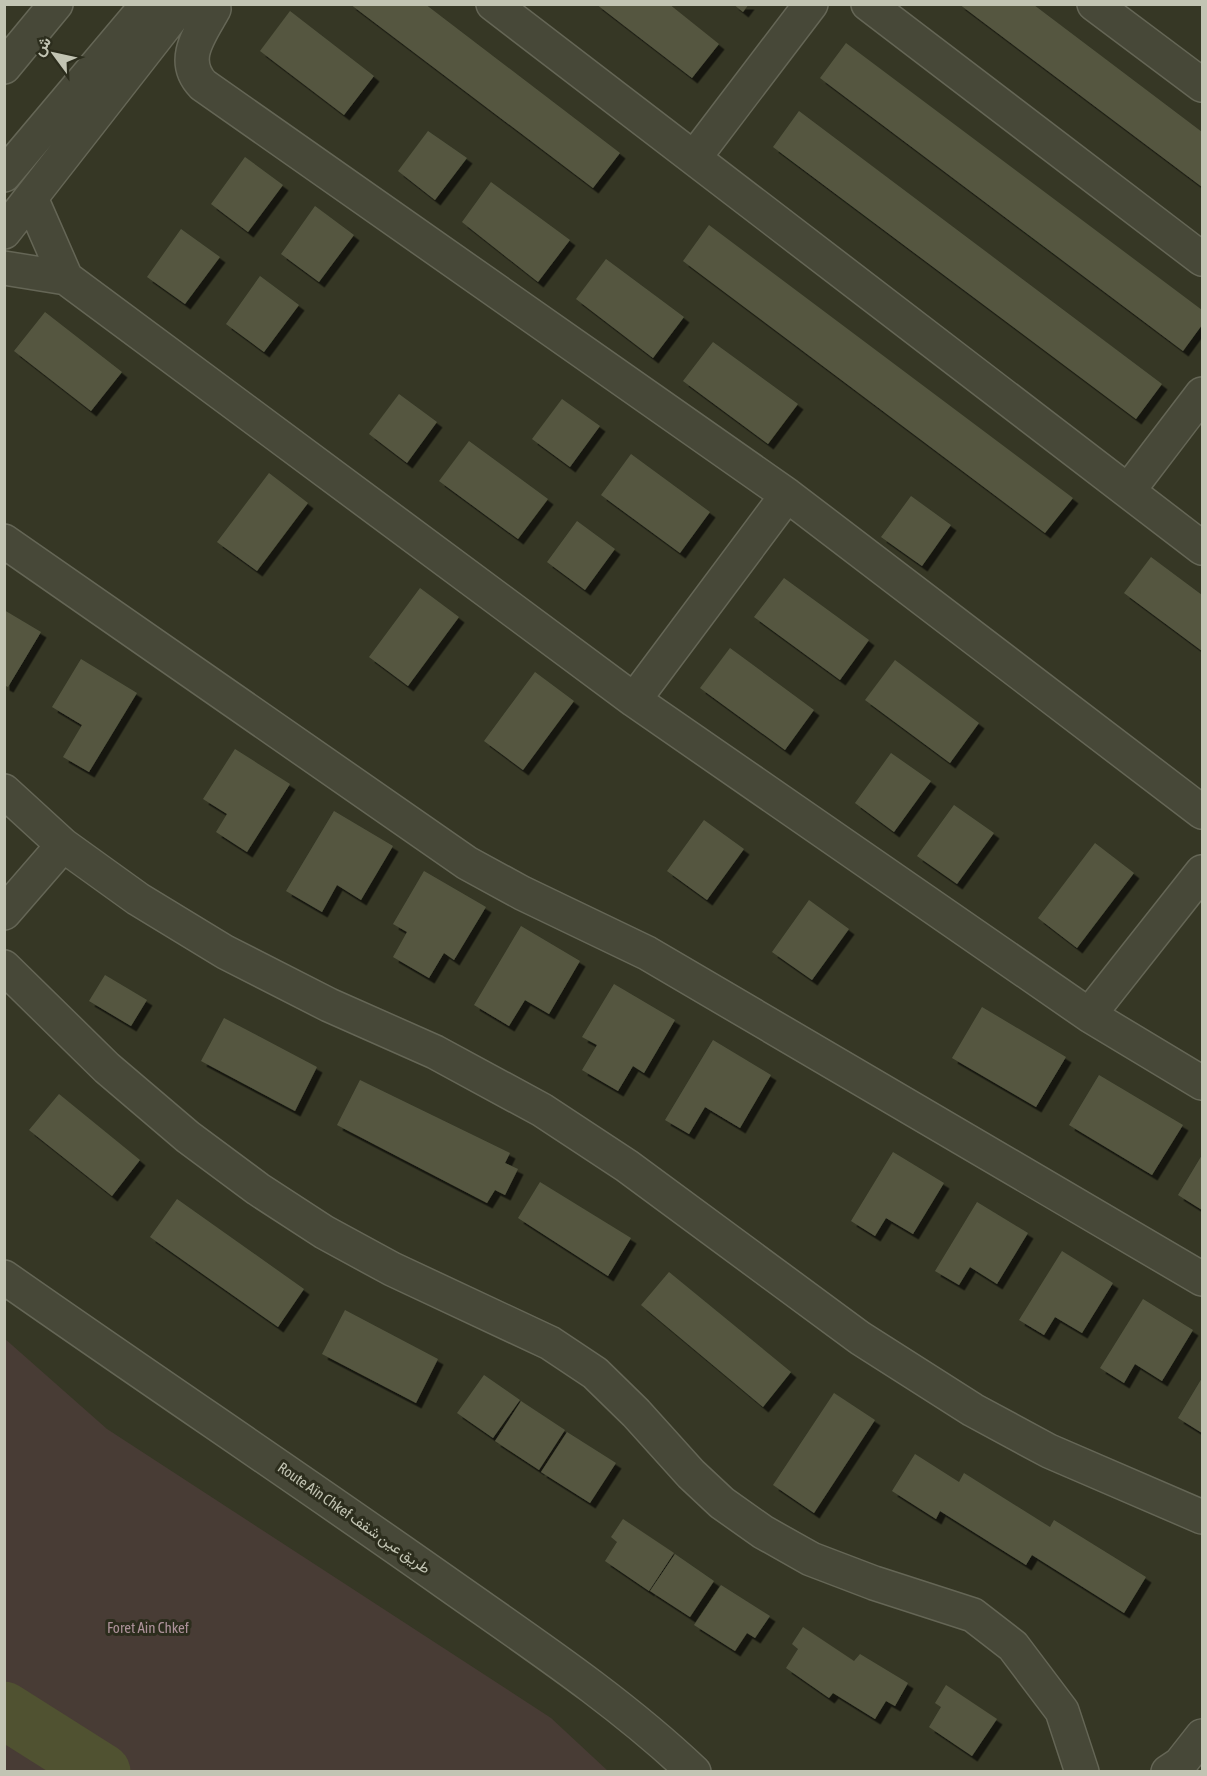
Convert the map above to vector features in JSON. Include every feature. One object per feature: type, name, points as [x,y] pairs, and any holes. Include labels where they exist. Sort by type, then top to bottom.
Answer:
[{"type":"street","points":[[4,67],[56,4]]},
{"type":"street","points":[[4,175],[148,4]]},
{"type":"street","points":[[4,232],[182,4]]},
{"type":"street","points":[[493,4],[1203,548]]},
{"type":"street","points":[[694,158],[811,4]]},
{"type":"street","points":[[868,4],[1203,259]]},
{"type":"street","points":[[1094,4],[1203,86]]},
{"type":"street","points":[[212,6],[192,54],[190,67],[194,76],[203,85],[787,495],[1203,812]]},
{"type":"street","points":[[31,198],[66,278]]},
{"type":"street","points":[[4,268],[66,278],[634,700],[1089,1015],[1203,1083]]},
{"type":"street","points":[[1128,491],[1203,394]]},
{"type":"street","points":[[634,700],[787,495]]},
{"type":"street","points":[[4,541],[467,863],[522,893],[647,953],[1203,1279]]},
{"type":"street","points":[[4,790],[63,845],[138,899],[225,952],[329,1005],[435,1052],[542,1110],[627,1166],[860,1338],[973,1410],[1059,1455],[1203,1517]]},
{"type":"street","points":[[4,913],[63,845]]},
{"type":"street","points":[[1089,1015],[1203,872]]},
{"type":"street","points":[[4,968],[106,1068],[188,1137],[258,1189],[324,1232],[392,1269],[550,1343],[595,1373],[636,1413],[691,1474],[722,1503],[763,1532],[821,1563],[973,1615],[1013,1646],[1062,1711],[1082,1772]]},
{"type":"street","name":"Route Aïn Chkef طريق عين شقف","points":[[4,1277],[323,1495],[568,1669],[636,1721],[694,1772]]},
{"type":"street","points":[[1168,1772],[1180,1764],[1203,1736]]},
{"type":"green space","name":"Foret Ain Chkef","points":[[4,1338],[107,1429],[551,1718],[608,1771],[5,1771]]},
{"type":"building","points":[[350,4],[425,4],[620,153],[593,188]]},
{"type":"building","points":[[596,4],[669,4],[719,44],[692,78]]},
{"type":"building","points":[[733,4],[749,4],[743,12]]},
{"type":"building","points":[[959,4],[1034,5],[1202,132],[1202,187]]},
{"type":"building","points":[[290,11],[374,76],[344,115],[260,51]]},
{"type":"building","points":[[846,43],[1202,310],[1202,325],[1183,351],[820,78]]},
{"type":"building","points":[[799,111],[1162,384],[1136,419],[773,147]]},
{"type":"building","points":[[428,131],[467,158],[435,200],[398,171]]},
{"type":"building","points":[[245,157],[283,185],[248,232],[211,204]]},
{"type":"building","points":[[491,182],[570,240],[538,282],[462,222]]},
{"type":"building","points":[[315,206],[354,235],[319,282],[281,254]]},
{"type":"building","points":[[709,225],[1073,498],[1045,533],[683,261]]},
{"type":"building","points":[[181,229],[220,257],[185,304],[147,277]]},
{"type":"building","points":[[606,259],[684,317],[653,358],[576,299]]},
{"type":"building","points":[[260,276],[299,305],[264,352],[226,324]]},
{"type":"building","points":[[45,312],[122,372],[91,411],[14,351]]},
{"type":"building","points":[[713,342],[798,404],[768,444],[683,381]]},
{"type":"building","points":[[399,394],[437,422],[407,463],[369,434]]},
{"type":"building","points":[[562,399],[600,426],[570,467],[532,439]]},
{"type":"building","points":[[469,441],[548,499],[518,539],[439,481]]},
{"type":"building","points":[[631,454],[710,512],[680,553],[601,495]]},
{"type":"building","points":[[269,473],[308,503],[257,571],[217,542]]},
{"type":"building","points":[[911,496],[951,525],[922,566],[881,537]]},
{"type":"building","points":[[577,521],[615,549],[585,590],[547,562]]},
{"type":"building","points":[[1151,557],[1202,595],[1202,651],[1124,593]]},
{"type":"building","points":[[784,578],[869,640],[840,680],[754,617]]},
{"type":"building","points":[[420,588],[459,617],[408,686],[369,657]]},
{"type":"building","points":[[4,610],[41,632],[8,687],[4,685]]},
{"type":"building","points":[[730,648],[814,710],[785,750],[700,688]]},
{"type":"building","points":[[81,659],[137,693],[89,772],[63,757],[82,725],[52,707]]},
{"type":"building","points":[[895,660],[979,723],[950,763],[865,700]]},
{"type":"building","points":[[535,672],[574,701],[523,770],[484,741]]},
{"type":"building","points":[[235,749],[290,784],[247,852],[216,832],[227,814],[203,799]]},
{"type":"building","points":[[891,753],[931,781],[894,832],[855,803]]},
{"type":"building","points":[[954,805],[994,833],[957,884],[917,856]]},
{"type":"building","points":[[334,811],[393,846],[361,900],[337,885],[322,912],[286,891]]},
{"type":"building","points":[[704,820],[744,849],[707,900],[667,871]]},
{"type":"building","points":[[1095,843],[1134,873],[1077,948],[1038,918]]},
{"type":"building","points":[[424,871],[486,907],[454,960],[444,953],[429,978],[393,957],[407,932],[393,924]]},
{"type":"building","points":[[809,900],[849,929],[812,980],[772,952]]},
{"type":"building","points":[[521,926],[580,961],[549,1014],[525,1000],[509,1026],[474,1005]]},
{"type":"building","points":[[105,975],[147,1000],[131,1026],[89,1001]]},
{"type":"building","points":[[614,984],[675,1020],[644,1073],[633,1066],[618,1091],[582,1070],[597,1045],[582,1037]]},
{"type":"building","points":[[982,1007],[1066,1057],[1036,1107],[952,1058]]},
{"type":"building","points":[[224,1018],[317,1067],[295,1111],[201,1061]]},
{"type":"building","points":[[713,1040],[771,1075],[740,1128],[705,1107],[689,1134],[665,1120]]},
{"type":"building","points":[[1099,1075],[1183,1125],[1152,1175],[1069,1125]]},
{"type":"building","points":[[360,1080],[510,1153],[505,1163],[518,1169],[505,1195],[495,1190],[487,1203],[337,1125]]},
{"type":"building","points":[[59,1094],[140,1160],[112,1196],[29,1130]]},
{"type":"building","points":[[893,1152],[944,1183],[913,1234],[886,1218],[875,1236],[851,1221]]},
{"type":"building","points":[[1202,1155],[1202,1210],[1178,1195]]},
{"type":"building","points":[[540,1182],[631,1238],[608,1276],[518,1218]]},
{"type":"building","points":[[177,1199],[304,1289],[278,1327],[150,1237]]},
{"type":"building","points":[[977,1202],[1028,1233],[997,1284],[970,1267],[959,1285],[935,1271]]},
{"type":"building","points":[[1062,1251],[1113,1283],[1082,1333],[1055,1317],[1044,1335],[1019,1320]]},
{"type":"building","points":[[669,1272],[791,1372],[763,1407],[641,1305]]},
{"type":"building","points":[[1143,1299],[1193,1330],[1162,1381],[1135,1364],[1124,1383],[1100,1368]]},
{"type":"building","points":[[345,1310],[438,1359],[416,1403],[322,1354]]},
{"type":"building","points":[[484,1375],[520,1400],[493,1438],[457,1413]]},
{"type":"building","points":[[1202,1378],[1202,1433],[1178,1418]]},
{"type":"building","points":[[834,1393],[875,1420],[814,1513],[773,1485]]},
{"type":"building","points":[[521,1401],[565,1430],[539,1470],[495,1441]]},
{"type":"building","points":[[567,1432],[616,1463],[590,1503],[541,1472]]},
{"type":"building","points":[[915,1454],[959,1482],[964,1473],[1050,1527],[1054,1520],[1146,1577],[1124,1613],[1032,1555],[1026,1565],[940,1511],[936,1519],[892,1491]]},
{"type":"building","points":[[623,1519],[674,1553],[649,1591],[605,1561],[617,1542],[611,1537]]},
{"type":"building","points":[[675,1554],[714,1581],[690,1617],[650,1591]]},
{"type":"building","points":[[721,1585],[770,1616],[755,1638],[747,1633],[735,1651],[694,1625]]},
{"type":"building","points":[[803,1627],[854,1661],[860,1654],[908,1683],[895,1706],[886,1701],[875,1719],[833,1693],[829,1698],[786,1668],[798,1649],[792,1644]]},
{"type":"building","points":[[946,1685],[997,1719],[972,1756],[929,1727],[941,1707],[935,1703]]},
{"type":"waterway","points":[[4,1710],[102,1772]]}]
